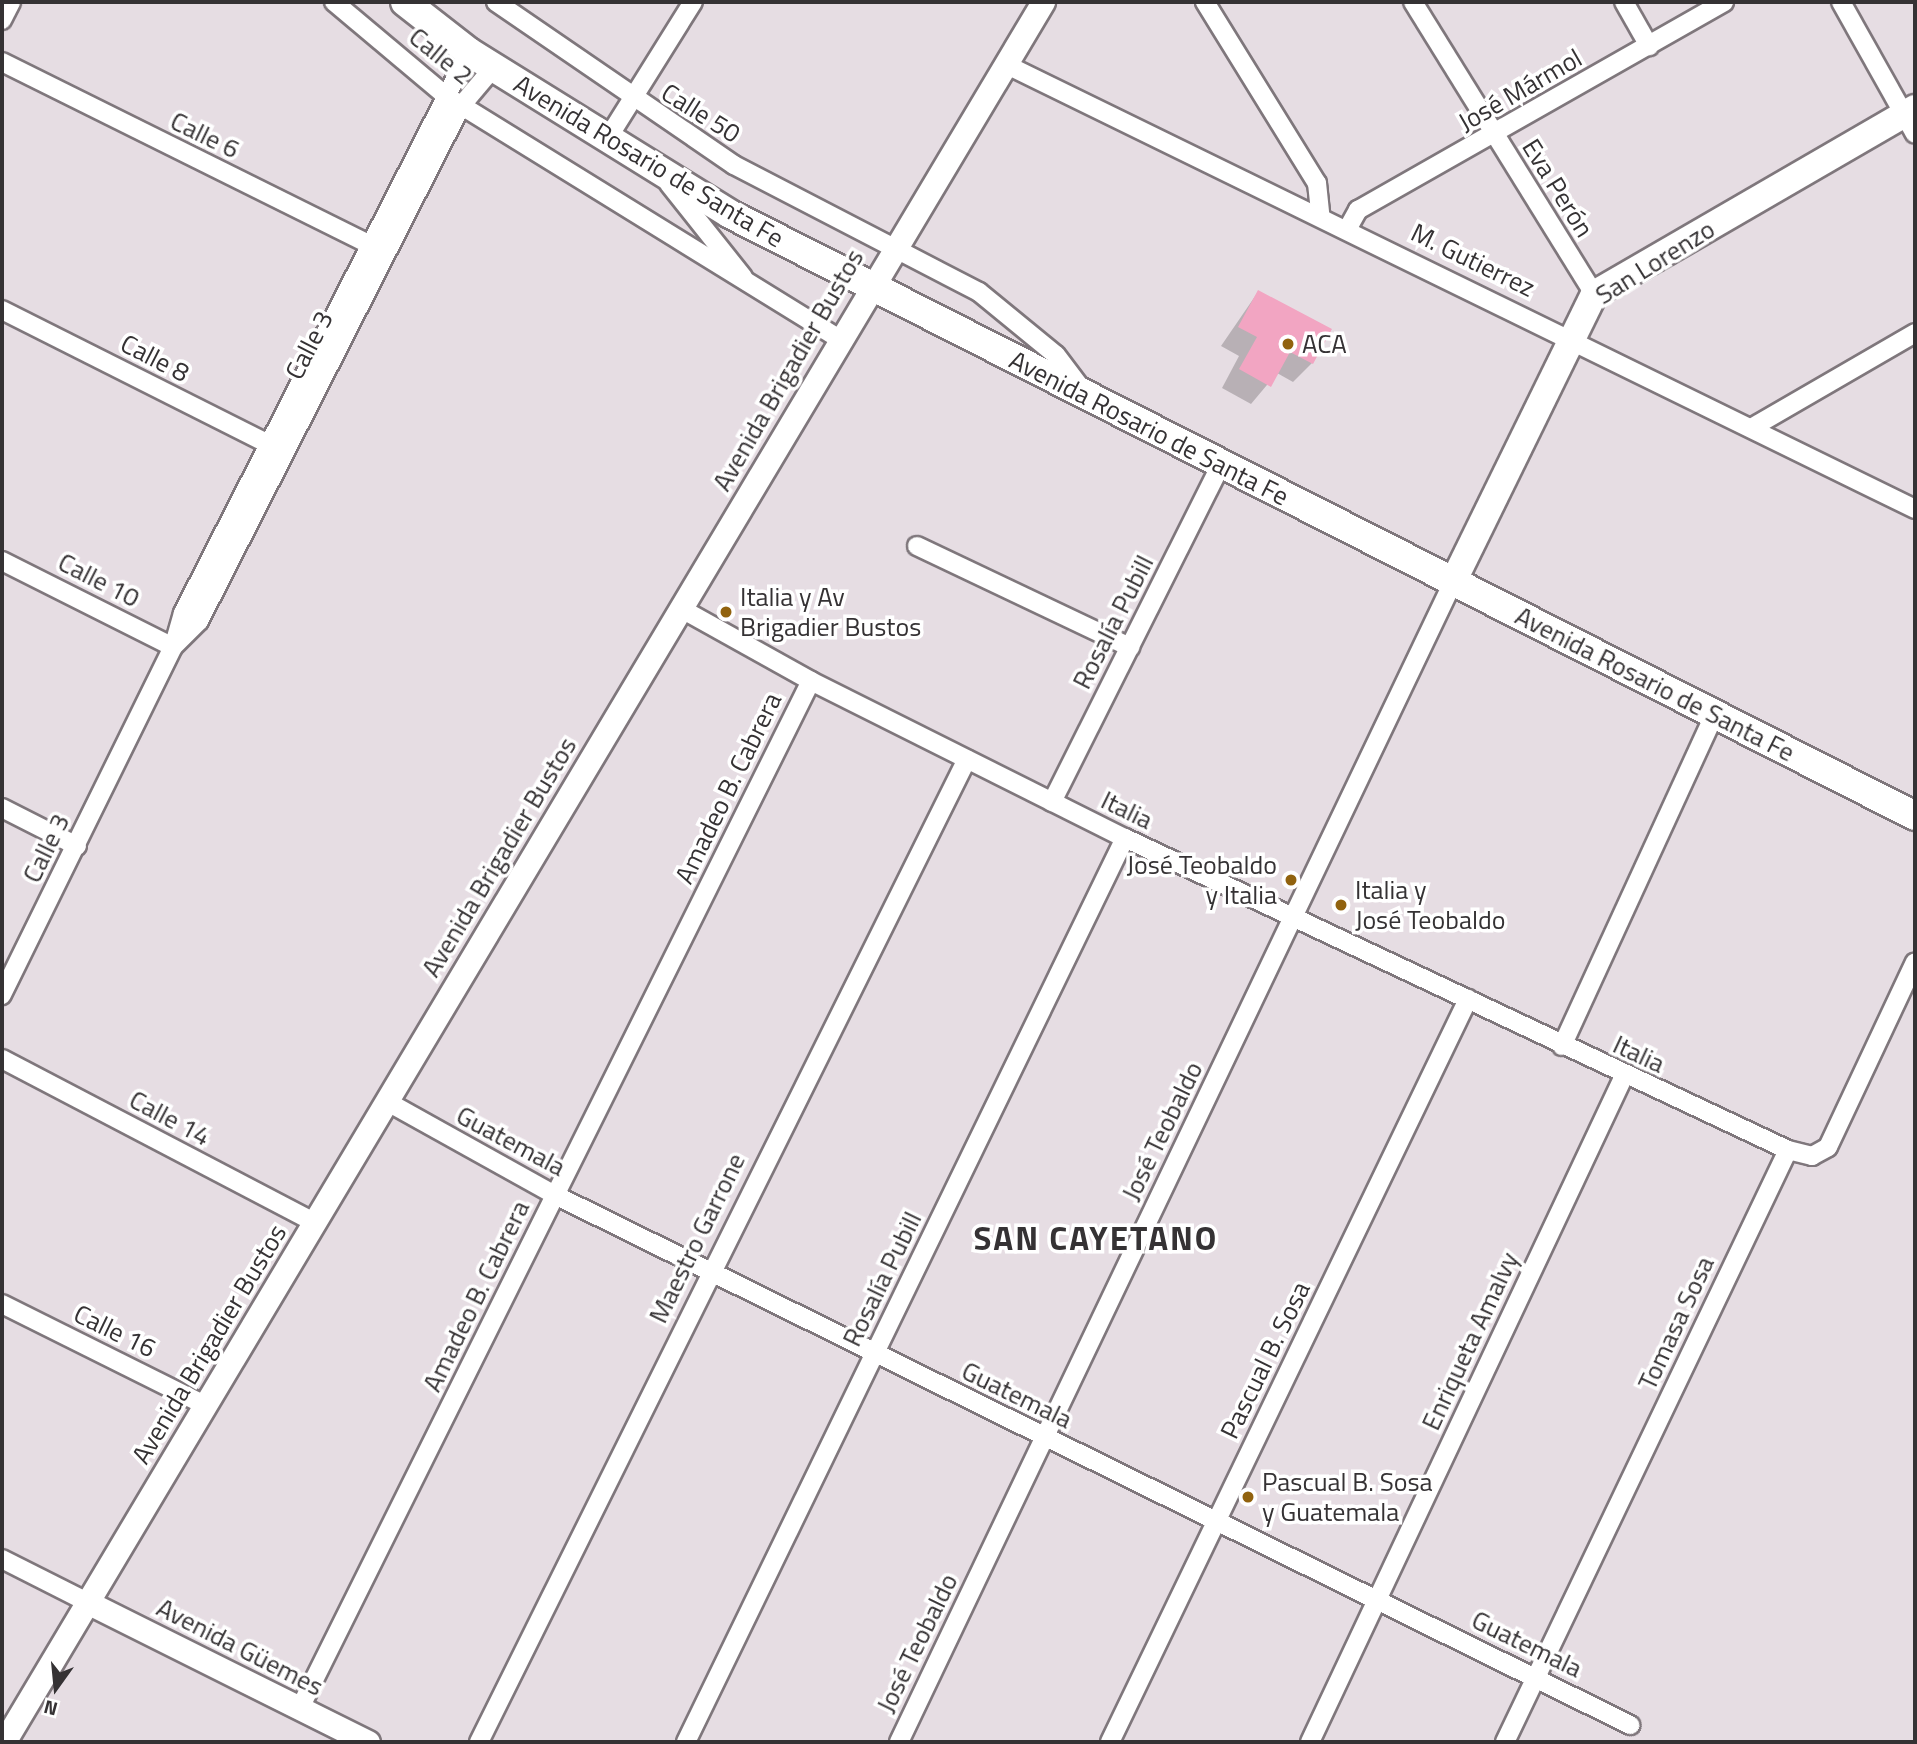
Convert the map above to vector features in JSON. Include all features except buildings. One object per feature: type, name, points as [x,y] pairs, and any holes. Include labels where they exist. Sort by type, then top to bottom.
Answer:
[{"type":"main road","name":"Avenida Rosario de Santa Fe","points":[[405,2],[469,52],[606,141],[870,288],[1454,580],[1915,816]]},
{"type":"main road","name":"San Lorenzo","points":[[1454,580],[1571,336],[1594,294],[1911,119]]},
{"type":"street","points":[[2,20],[11,2]]},
{"type":"street","name":"Calle 2","points":[[334,2],[453,101],[844,341]]},
{"type":"street","name":"Calle 50","points":[[496,2],[633,100],[734,164],[979,292],[1056,355],[1086,397]]},
{"type":"street","points":[[606,141],[693,2]]},
{"type":"street","name":"Avenida Brigadier Bustos","points":[[4,1742],[680,608],[844,341],[892,245],[1043,2]]},
{"type":"street","points":[[1205,2],[1317,183],[1320,214]]},
{"type":"street","name":"Eva Perón","points":[[1413,2],[1594,294]]},
{"type":"street","points":[[1624,2],[1649,46]]},
{"type":"street","name":"José Mármol","points":[[1348,228],[1357,210],[1724,2]]},
{"type":"street","points":[[1841,2],[1911,119]]},
{"type":"street","name":"Calle 3","points":[[2,995],[173,647],[183,613],[277,448],[453,101],[469,52]]},
{"type":"street","name":"Calle 6","points":[[2,62],[377,249]]},
{"type":"street","name":"M. Gutierrez","points":[[1005,64],[1571,336],[1915,509]]},
{"type":"street","name":"Calle 3","points":[[453,101],[493,68]]},
{"type":"street","points":[[661,173],[751,286]]},
{"type":"street","name":"Calle 8","points":[[2,310],[277,448]]},
{"type":"street","points":[[1753,426],[1915,333]]},
{"type":"street","name":"Rosalía Pubill","points":[[1052,802],[1221,465]]},
{"type":"street","points":[[917,546],[1130,647]]},
{"type":"street","name":"Calle 10","points":[[2,561],[173,647]]},
{"type":"street","name":"José Teobaldo","points":[[899,1742],[1454,580]]},
{"type":"street","name":"Italia","points":[[680,608],[810,681],[1125,838],[1468,999],[1624,1076],[1788,1150]]},
{"type":"street","name":"Amadeo B. Cabrera","points":[[300,1708],[810,681]]},
{"type":"street","points":[[1562,1046],[1714,715]]},
{"type":"street","name":"Maestro Garrone","points":[[480,1742],[710,1270],[967,759]]},
{"type":"street","points":[[2,808],[77,846]]},
{"type":"street","name":"Rosalía Pubill","points":[[686,1742],[1125,838]]},
{"type":"street","points":[[1788,1150],[1812,1156],[1828,1147],[1915,962]]},
{"type":"street","name":"Pascual B. Sosa","points":[[1110,1742],[1468,999]]},
{"type":"street","name":"Calle 14","points":[[2,1059],[314,1223]]},
{"type":"street","name":"Enriqueta Amalvy","points":[[1310,1742],[1624,1076]]},
{"type":"street","name":"Guatemala","points":[[386,1101],[555,1195],[1630,1725]]},
{"type":"street","name":"Tomasa Sosa","points":[[1505,1742],[1788,1150]]},
{"type":"street","name":"Calle 16","points":[[2,1304],[205,1405]]},
{"type":"street","points":[[2,1559],[88,1602]]},
{"type":"street","name":"Avenida Güemes","points":[[88,1602],[368,1742]]},
{"type":"place","name":"ACA","points":[[1288,344]]},
{"type":"place","name":"Italia y Av Brigadier Bustos","points":[[726,612]]},
{"type":"place","name":"José Teobaldo y Italia","points":[[1291,880]]},
{"type":"place","name":"Italia y José Teobaldo","points":[[1341,905]]},
{"type":"place","name":"Pascual B. Sosa y Guatemala","points":[[1248,1497]]},
{"type":"district","name":"SAN CAYETANO","points":[[1096,1239]]}]
